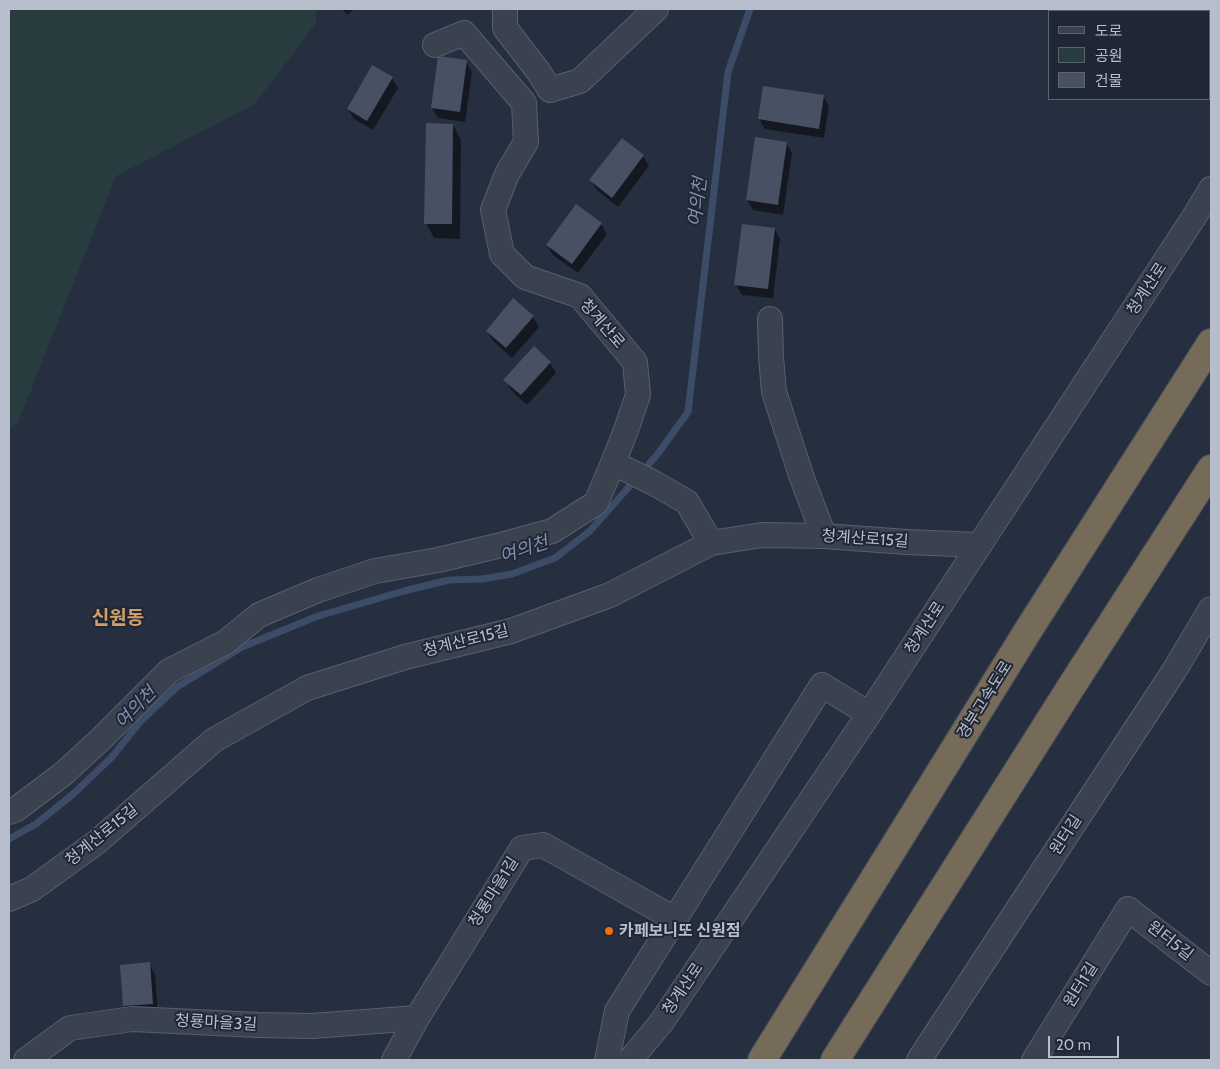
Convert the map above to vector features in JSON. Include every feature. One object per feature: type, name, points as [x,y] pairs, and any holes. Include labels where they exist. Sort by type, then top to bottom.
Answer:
[{"type":"highway","name":"경부고속도로","points":[[762,1060],[1029,629],[1211,343]]},
{"type":"highway","points":[[834,1060],[1211,470]]},
{"type":"street","points":[[504,9],[505,28],[550,90],[580,80],[656,9]]},
{"type":"street","points":[[435,45],[464,33],[524,103],[538,72]]},
{"type":"street","name":"청계산로","points":[[9,812],[15,810],[63,774],[169,671],[226,642],[259,615],[318,590],[375,571],[438,560],[552,531],[596,503],[626,430],[638,395],[635,362],[580,296],[524,277],[502,254],[493,210],[507,174],[526,142],[524,103]]},
{"type":"street","name":"청계산로","points":[[630,1060],[660,1022],[869,714],[1211,189]]},
{"type":"street","points":[[770,319],[774,392],[802,478],[824,536]]},
{"type":"street","points":[[613,463],[660,486],[687,502],[711,543]]},
{"type":"street","name":"청계산로15길","points":[[9,899],[32,890],[97,842],[214,740],[307,688],[405,657],[511,631],[610,595],[711,543],[762,535],[824,536],[979,546]]},
{"type":"street","name":"원터길","points":[[919,1060],[1174,671],[1211,609]]},
{"type":"street","points":[[607,1060],[617,1011],[822,685],[869,714]]},
{"type":"street","name":"청룡마을1길","points":[[394,1060],[417,1018],[522,848],[543,844],[676,918]]},
{"type":"street","name":"원터5길","points":[[1128,909],[1211,973]]},
{"type":"street","name":"원터1길","points":[[1034,1060],[1128,909]]},
{"type":"street","name":"청룡마을3길","points":[[26,1060],[70,1028],[132,1019],[258,1026],[312,1026],[417,1018]]},
{"type":"green space","points":[[9,9],[316,9],[316,23],[255,104],[116,176],[18,423],[9,429]]},
{"type":"building","points":[[438,56],[467,60],[460,112],[431,108]]},
{"type":"building","points":[[372,65],[393,77],[367,121],[347,109]]},
{"type":"building","points":[[763,86],[824,95],[819,129],[758,119]]},
{"type":"building","points":[[426,123],[453,124],[452,224],[424,224]]},
{"type":"building","points":[[755,137],[787,142],[778,205],[746,200]]},
{"type":"building","points":[[622,138],[644,155],[612,198],[589,180]]},
{"type":"building","points":[[576,204],[602,223],[572,264],[546,245]]},
{"type":"building","points":[[742,224],[775,228],[768,289],[734,285]]},
{"type":"building","points":[[513,298],[534,316],[506,348],[486,331]]},
{"type":"building","points":[[534,346],[551,362],[521,395],[503,380]]},
{"type":"building","points":[[150,962],[153,1004],[123,1006],[120,965]]},
{"type":"waterway","name":"여의천","points":[[9,839],[36,824],[72,795],[111,758],[140,722],[177,687],[242,647],[318,616],[404,591],[449,580],[482,579],[512,574],[555,558],[590,531],[657,455],[688,412],[728,72],[750,9]]},
{"type":"place","name":"카페보니또 신원점","points":[[609,931]]},
{"type":"district","name":"신원동","points":[[118,618]]}]
